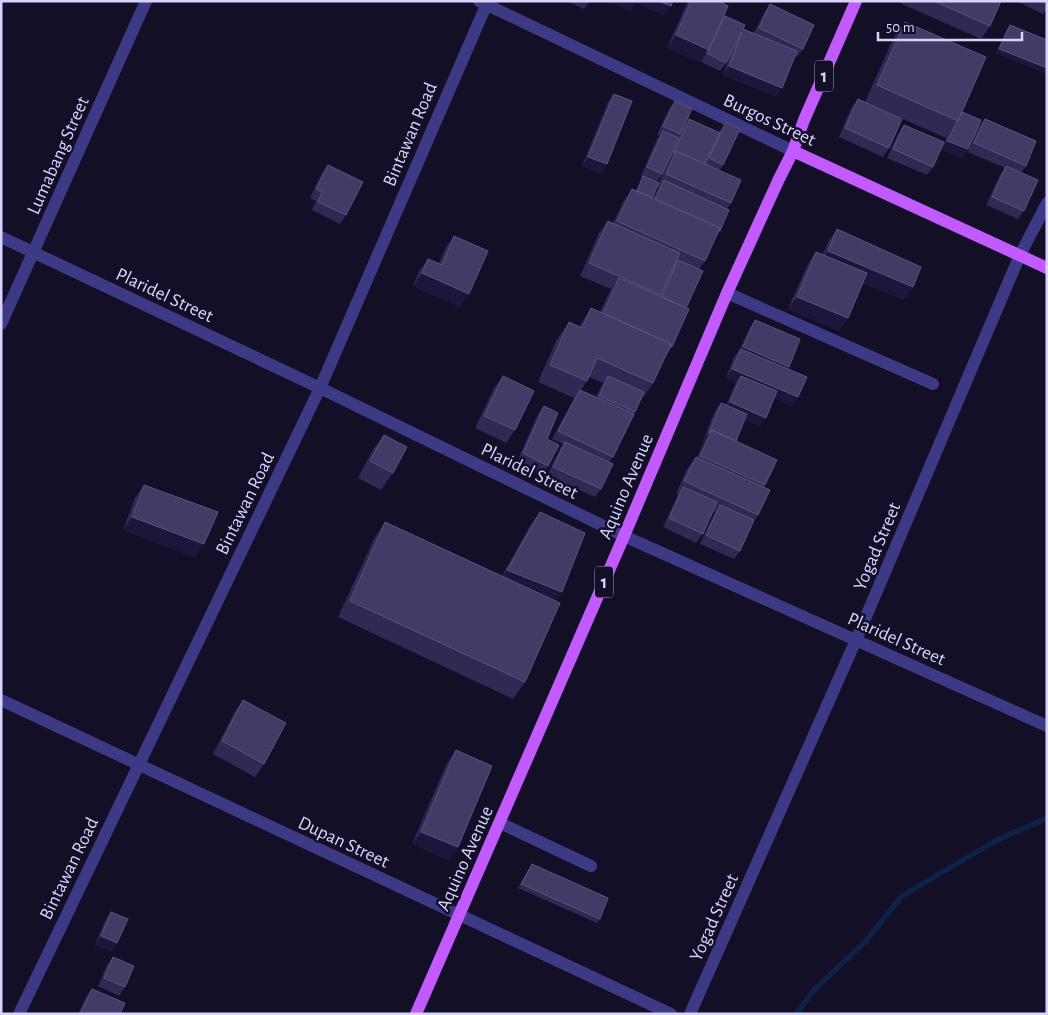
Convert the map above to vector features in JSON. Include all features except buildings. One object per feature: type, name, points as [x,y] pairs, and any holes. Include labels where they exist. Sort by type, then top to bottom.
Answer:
[{"type":"main road","name":"Aquino Avenue","points":[[416,1014],[624,536],[727,293],[793,151],[804,120],[856,1]]},
{"type":"main road","name":"Burgos Street","points":[[793,151],[1047,268]]},
{"type":"street","name":"Lumabang Street","points":[[1,324],[146,1]]},
{"type":"street","name":"Burgos Street","points":[[484,2],[793,151]]},
{"type":"street","name":"Bintawan Road","points":[[19,1014],[320,388],[484,2]]},
{"type":"street","name":"Yogad Street","points":[[690,1014],[856,640],[1020,255],[1047,203]]},
{"type":"street","name":"Plaridel Street","points":[[1,237],[320,388],[624,536],[1047,726]]},
{"type":"street","points":[[727,293],[933,384]]},
{"type":"street","name":"Dupan Street","points":[[1,700],[671,1014]]},
{"type":"street","points":[[500,823],[592,866]]},
{"type":"waterway","points":[[796,1014],[815,989],[866,941],[902,896],[997,840],[1047,818]]}]
